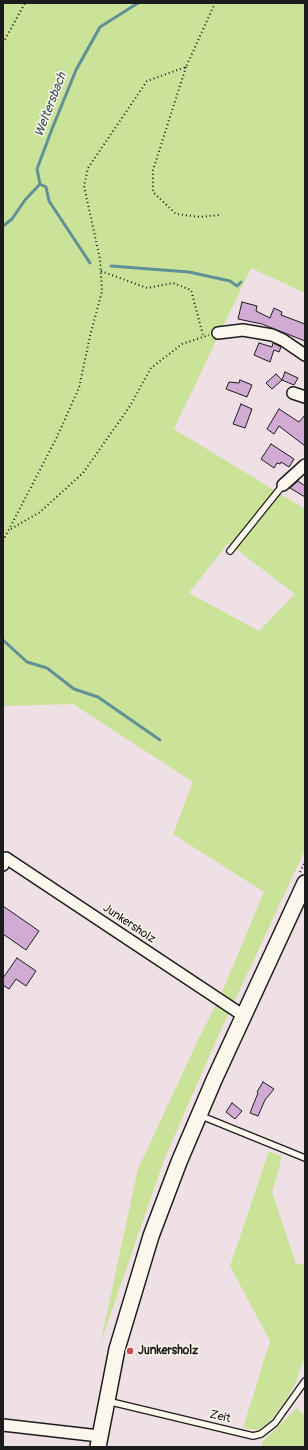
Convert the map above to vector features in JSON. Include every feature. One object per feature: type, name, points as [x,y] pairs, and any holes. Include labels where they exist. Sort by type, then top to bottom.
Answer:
[{"type":"main road","points":[[98,1442],[117,1349],[151,1236],[199,1115],[305,883]]},
{"type":"street","points":[[218,333],[243,330],[272,335],[284,340],[305,355]]},
{"type":"street","points":[[293,393],[305,397]]},
{"type":"street","points":[[283,485],[305,464]]},
{"type":"street","name":"Junkersholz","points":[[3,865],[6,858],[244,1016]]},
{"type":"street","points":[[3,1425],[98,1442]]},
{"type":"lane","points":[[230,551],[283,485]]},
{"type":"lane","points":[[199,1115],[305,1158]]},
{"type":"lane","name":"Zeit","points":[[107,1401],[253,1436],[261,1434],[275,1423],[305,1381]]},
{"type":"path","points":[[3,43],[25,3]]},
{"type":"path","points":[[215,3],[186,67],[153,170],[153,192],[176,214],[200,217],[219,214]]},
{"type":"path","points":[[3,541],[56,439],[79,388],[90,336],[102,291],[100,259],[84,186],[88,168],[147,81],[186,67]]},
{"type":"path","points":[[101,271],[147,288],[173,283],[191,290],[203,335]]},
{"type":"path","points":[[10,530],[40,512],[83,473],[130,406],[151,368],[182,344],[203,335],[218,333]]},
{"type":"green space","points":[[3,3],[305,3],[305,293],[251,268],[174,429],[305,509],[305,850],[215,1043],[164,1160],[100,1345],[138,1169],[200,1036],[220,997],[264,892],[173,834],[193,782],[73,704],[3,706]],"holes":[[[228,543],[295,594],[259,631],[189,593]]]},
{"type":"green space","points":[[269,1151],[282,1157],[272,1192],[296,1264],[305,1264],[305,1355],[296,1382],[287,1399],[270,1421],[259,1430],[243,1428],[270,1341],[230,1266]]},
{"type":"green space","points":[[297,1408],[305,1416],[305,1447],[263,1447],[262,1442]]},
{"type":"building","points":[[242,302],[257,306],[256,311],[270,318],[274,308],[282,312],[281,315],[305,324],[305,341],[262,324],[238,319]]},
{"type":"building","points":[[259,343],[272,347],[273,343],[281,347],[279,352],[274,350],[270,362],[254,355]]},
{"type":"building","points":[[285,372],[298,378],[294,385],[282,380]]},
{"type":"building","points":[[276,374],[282,380],[272,389],[266,383]]},
{"type":"building","points":[[240,380],[252,385],[247,397],[226,389],[229,382],[239,383]]},
{"type":"building","points":[[241,404],[252,409],[245,428],[233,424]]},
{"type":"building","points":[[279,409],[299,422],[305,415],[305,446],[279,426],[274,434],[267,429]]},
{"type":"building","points":[[271,444],[294,459],[289,467],[281,462],[280,464],[277,463],[274,468],[261,459]]},
{"type":"building","points":[[298,481],[305,486],[305,497],[290,488]]},
{"type":"building","points":[[3,906],[39,931],[26,950],[3,934]]},
{"type":"building","points":[[17,958],[36,971],[26,986],[16,979],[9,989],[3,985],[3,978]]},
{"type":"building","points":[[263,1082],[274,1089],[265,1100],[258,1116],[250,1113],[258,1093],[257,1092]]},
{"type":"building","points":[[232,1103],[242,1111],[235,1119],[226,1112]]},
{"type":"waterway","name":"Weltersbach","points":[[3,226],[12,219],[25,200],[40,184],[37,169],[52,129],[76,70],[100,27],[138,3]]},
{"type":"waterway","points":[[40,184],[46,187],[49,201],[90,263]]},
{"type":"waterway","points":[[111,266],[189,272],[230,281],[237,286],[241,282]]},
{"type":"waterway","points":[[3,640],[27,662],[47,668],[74,689],[98,697],[160,740]]},
{"type":"place","name":"Junkersholz","points":[[130,1351]]}]
